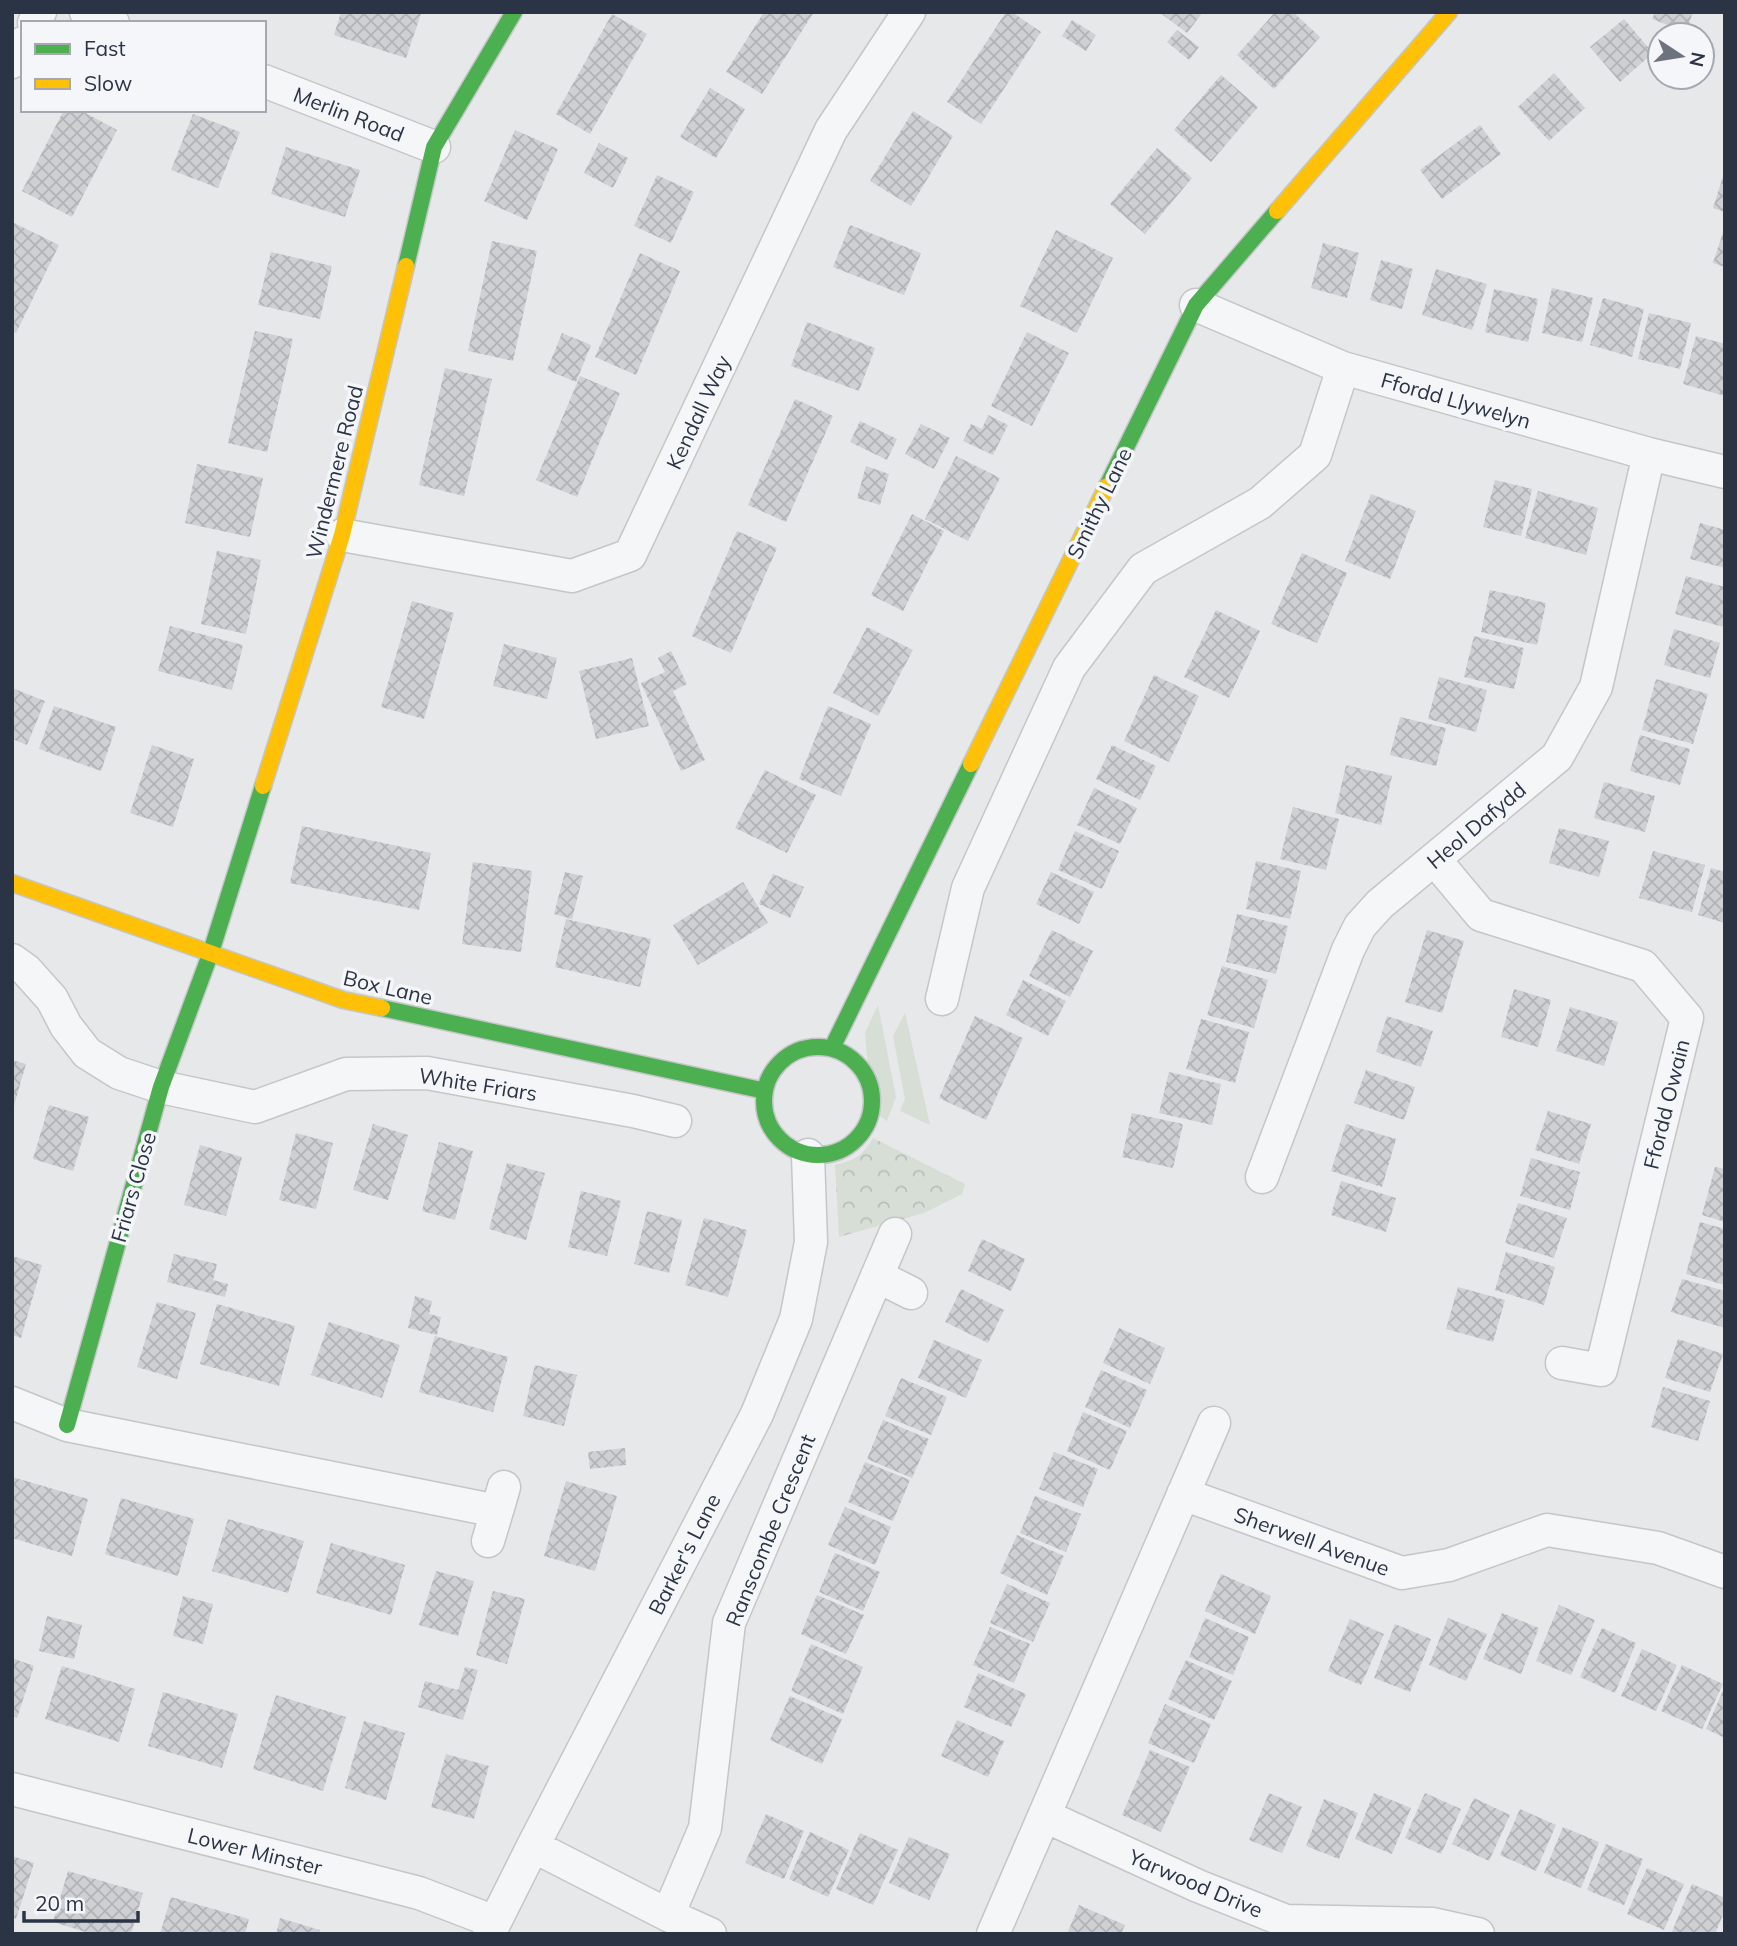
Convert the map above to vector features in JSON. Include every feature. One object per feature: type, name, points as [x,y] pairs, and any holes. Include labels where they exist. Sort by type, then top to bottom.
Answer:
[{"type":"street","points":[[86,12],[108,21]]},
{"type":"street","name":"Windermere Road","points":[[211,952],[342,535],[434,147],[514,12]]},
{"type":"street","name":"Kendall Way","points":[[342,535],[572,576],[630,555],[831,130],[909,12]]},
{"type":"street","name":"Smithy Lane","points":[[832,1048],[1196,305],[1449,12]]},
{"type":"street","points":[[12,62],[21,46]]},
{"type":"street","name":"Merlin Road","points":[[266,82],[434,147]]},
{"type":"street","name":"Ffordd Llywelyn","points":[[1196,305],[1343,368],[1649,454],[1725,472]]},
{"type":"street","points":[[942,999],[968,888],[1069,668],[1143,569],[1260,503],[1315,455],[1343,368]]},
{"type":"street","name":"Heol Dafydd","points":[[1262,1177],[1348,950],[1360,926],[1380,904],[1557,757],[1596,687],[1649,454]]},
{"type":"street","name":"Ffordd Owain","points":[[1434,860],[1481,915],[1643,966],[1687,1018],[1601,1370],[1562,1363]]},
{"type":"street","name":"Box Lane","points":[[12,883],[343,1000],[765,1091]]},
{"type":"street","name":"Friars Close","points":[[67,1425],[161,1087],[211,952]]},
{"type":"street","name":"White Friars","points":[[12,960],[26,970],[52,999],[66,1026],[87,1054],[120,1073],[161,1087],[255,1107],[346,1074],[427,1073],[675,1121]]},
{"type":"street","points":[[814,1046],[832,1048],[847,1054],[859,1064],[868,1077],[873,1092],[873,1108],[869,1123],[858,1139],[844,1150],[826,1156],[808,1155],[792,1149],[778,1139],[769,1125],[764,1108],[765,1091],[771,1074],[782,1060],[797,1051],[814,1046]]},
{"type":"street","name":"Barker's Lane","points":[[492,1928],[757,1414],[796,1319],[811,1242],[808,1155]]},
{"type":"street","name":"Ranscombe Crescent","points":[[668,1915],[705,1828],[729,1623],[895,1234]]},
{"type":"street","points":[[877,1276],[911,1293]]},
{"type":"street","points":[[12,1403],[67,1425],[501,1499],[488,1541]]},
{"type":"street","points":[[992,1934],[1214,1423]]},
{"type":"street","name":"Sherwell Avenue","points":[[1184,1494],[1402,1573],[1448,1565],[1548,1530],[1658,1548],[1725,1572]]},
{"type":"street","name":"Lower Minster","points":[[12,1789],[419,1893],[492,1928]]},
{"type":"street","name":"Yarwood Drive","points":[[1045,1816],[1198,1886],[1286,1921],[1433,1924],[1478,1934]]},
{"type":"street","points":[[533,1846],[710,1934]]},
{"type":"green space","points":[[878,1005],[896,1097],[887,1121],[878,1115],[879,1094],[868,1065],[865,1033]]},
{"type":"green space","points":[[905,1013],[930,1125],[900,1111],[905,1099],[893,1036]]},
{"type":"green space","points":[[873,1138],[965,1184],[962,1194],[924,1213],[839,1237],[835,1165],[857,1157]]},
{"type":"building","points":[[341,12],[421,14],[406,58],[334,35]]},
{"type":"building","points":[[764,12],[814,12],[762,94],[726,72]]},
{"type":"building","points":[[1006,12],[1012,12],[1041,32],[981,124],[947,102]]},
{"type":"building","points":[[1159,12],[1203,12],[1187,33]]},
{"type":"building","points":[[1275,12],[1293,12],[1320,37],[1274,89],[1237,55]]},
{"type":"building","points":[[1655,12],[1693,12],[1690,21],[1652,19]]},
{"type":"building","points":[[612,14],[647,34],[590,134],[556,114]]},
{"type":"building","points":[[1624,19],[1646,45],[1646,59],[1620,82],[1590,47]]},
{"type":"building","points":[[1072,20],[1096,35],[1086,51],[1062,36]]},
{"type":"building","points":[[1177,30],[1199,47],[1189,60],[1167,42]]},
{"type":"building","points":[[1554,73],[1585,108],[1549,141],[1518,107]]},
{"type":"building","points":[[1221,75],[1258,107],[1211,162],[1174,130]]},
{"type":"building","points":[[710,88],[745,109],[716,158],[680,137]]},
{"type":"building","points":[[913,111],[953,136],[911,206],[870,181]]},
{"type":"building","points":[[63,112],[84,112],[117,130],[72,217],[22,191]]},
{"type":"building","points":[[193,114],[240,132],[218,188],[171,170]]},
{"type":"building","points":[[1480,125],[1501,154],[1442,199],[1420,170]]},
{"type":"building","points":[[515,130],[558,149],[527,220],[484,201]]},
{"type":"building","points":[[599,143],[628,158],[613,188],[584,173]]},
{"type":"building","points":[[286,147],[360,170],[345,217],[271,194]]},
{"type":"building","points":[[1157,148],[1192,178],[1145,234],[1110,204]]},
{"type":"building","points":[[1725,173],[1725,212],[1713,208]]},
{"type":"building","points":[[657,175],[694,192],[671,243],[634,226]]},
{"type":"building","points":[[12,222],[59,245],[16,333],[12,331]]},
{"type":"building","points":[[850,225],[921,253],[904,295],[833,267]]},
{"type":"building","points":[[1056,230],[1113,258],[1077,333],[1020,306]]},
{"type":"building","points":[[1725,230],[1725,267],[1713,263]]},
{"type":"building","points":[[492,241],[537,251],[513,361],[468,351]]},
{"type":"building","points":[[1323,243],[1359,253],[1347,298],[1311,288]]},
{"type":"building","points":[[271,252],[332,266],[320,319],[258,305]]},
{"type":"building","points":[[640,253],[680,271],[636,375],[595,357]]},
{"type":"building","points":[[1381,260],[1413,269],[1402,309],[1370,300]]},
{"type":"building","points":[[1436,269],[1487,284],[1472,330],[1422,315]]},
{"type":"building","points":[[1552,288],[1593,298],[1582,342],[1542,333]]},
{"type":"building","points":[[1494,289],[1538,299],[1528,342],[1485,332]]},
{"type":"building","points":[[1603,298],[1644,309],[1632,357],[1590,345]]},
{"type":"building","points":[[1649,313],[1691,323],[1680,369],[1638,359]]},
{"type":"building","points":[[807,322],[875,348],[859,391],[791,366]]},
{"type":"building","points":[[255,331],[293,339],[267,452],[228,443]]},
{"type":"building","points":[[1027,332],[1069,353],[1032,426],[991,406]]},
{"type":"building","points":[[562,333],[591,345],[576,382],[547,370]]},
{"type":"building","points":[[1696,336],[1725,344],[1725,396],[1683,384]]},
{"type":"building","points":[[445,368],[492,379],[464,496],[419,485]]},
{"type":"building","points":[[580,376],[620,393],[577,497],[536,480]]},
{"type":"building","points":[[795,399],[833,416],[786,522],[748,505]]},
{"type":"building","points":[[988,415],[1008,425],[993,455],[963,441],[971,424],[982,429]]},
{"type":"building","points":[[860,421],[897,439],[887,460],[850,442]]},
{"type":"building","points":[[921,424],[950,438],[934,469],[905,454]]},
{"type":"building","points":[[956,456],[1000,478],[968,541],[925,519]]},
{"type":"building","points":[[197,464],[263,478],[250,537],[185,523]]},
{"type":"building","points":[[866,466],[889,474],[880,505],[857,498]]},
{"type":"building","points":[[1495,480],[1532,489],[1521,536],[1483,527]]},
{"type":"building","points":[[1538,491],[1598,508],[1586,555],[1525,538]]},
{"type":"building","points":[[1371,494],[1416,511],[1390,579],[1345,561]]},
{"type":"building","points":[[912,514],[944,531],[903,611],[871,595]]},
{"type":"building","points":[[1700,523],[1725,530],[1725,568],[1690,559]]},
{"type":"building","points":[[737,531],[777,548],[731,653],[692,636]]},
{"type":"building","points":[[217,551],[261,560],[246,634],[201,624]]},
{"type":"building","points":[[1302,553],[1347,573],[1317,643],[1271,624]]},
{"type":"building","points":[[1686,576],[1725,587],[1724,627],[1675,614]]},
{"type":"building","points":[[1490,590],[1546,603],[1537,645],[1481,632]]},
{"type":"building","points":[[412,601],[454,613],[424,719],[381,707]]},
{"type":"building","points":[[1216,610],[1260,631],[1229,698],[1184,677]]},
{"type":"building","points":[[170,626],[243,645],[232,690],[158,671]]},
{"type":"building","points":[[867,627],[913,650],[878,716],[833,693]]},
{"type":"building","points":[[1674,629],[1720,643],[1710,678],[1664,665]]},
{"type":"building","points":[[1474,636],[1524,648],[1514,689],[1464,677]]},
{"type":"building","points":[[504,644],[557,658],[547,699],[493,686]]},
{"type":"building","points":[[671,651],[687,684],[673,691],[705,760],[681,771],[641,683],[665,672],[658,658]]},
{"type":"building","points":[[632,658],[649,726],[596,739],[579,671]]},
{"type":"building","points":[[1154,675],[1199,696],[1169,762],[1124,741]]},
{"type":"building","points":[[1439,677],[1487,690],[1476,732],[1428,719]]},
{"type":"building","points":[[1656,679],[1708,694],[1693,744],[1642,730]]},
{"type":"building","points":[[12,688],[45,701],[27,745],[12,739]]},
{"type":"building","points":[[54,706],[116,727],[101,771],[39,749]]},
{"type":"building","points":[[828,706],[871,724],[841,796],[799,779]]},
{"type":"building","points":[[1400,717],[1446,728],[1436,766],[1390,755]]},
{"type":"building","points":[[1640,735],[1690,749],[1680,785],[1630,771]]},
{"type":"building","points":[[152,745],[194,759],[173,827],[130,813]]},
{"type":"building","points":[[1112,745],[1156,766],[1140,800],[1096,779]]},
{"type":"building","points":[[1346,765],[1392,776],[1381,825],[1335,813]]},
{"type":"building","points":[[765,770],[816,795],[787,853],[735,828]]},
{"type":"building","points":[[1604,782],[1655,796],[1645,832],[1594,818]]},
{"type":"building","points":[[1094,788],[1137,808],[1120,844],[1077,825]]},
{"type":"building","points":[[1293,807],[1339,819],[1326,870],[1280,859]]},
{"type":"building","points":[[302,826],[431,853],[419,910],[290,883]]},
{"type":"building","points":[[1559,828],[1609,841],[1599,877],[1549,863]]},
{"type":"building","points":[[1075,831],[1119,851],[1102,889],[1058,870]]},
{"type":"building","points":[[1653,851],[1705,865],[1692,912],[1639,898]]},
{"type":"building","points":[[1256,861],[1301,871],[1290,919],[1246,909]]},
{"type":"building","points":[[473,862],[532,871],[521,952],[462,944]]},
{"type":"building","points":[[1711,868],[1725,872],[1725,923],[1698,915]]},
{"type":"building","points":[[565,872],[583,876],[572,919],[554,914]]},
{"type":"building","points":[[1051,872],[1094,892],[1079,924],[1036,904]]},
{"type":"building","points":[[773,874],[804,887],[790,918],[759,904]]},
{"type":"building","points":[[743,882],[768,923],[698,965],[673,925]]},
{"type":"building","points":[[1237,914],[1288,926],[1276,974],[1226,962]]},
{"type":"building","points":[[566,919],[651,939],[640,987],[555,967]]},
{"type":"building","points":[[1052,930],[1093,951],[1070,997],[1029,976]]},
{"type":"building","points":[[1427,930],[1464,941],[1442,1013],[1405,1002]]},
{"type":"building","points":[[1222,966],[1268,980],[1254,1028],[1207,1015]]},
{"type":"building","points":[[1023,980],[1066,1001],[1048,1036],[1006,1015]]},
{"type":"building","points":[[1514,989],[1551,1000],[1538,1047],[1501,1037]]},
{"type":"building","points":[[1570,1007],[1618,1022],[1604,1066],[1556,1051]]},
{"type":"building","points":[[975,1016],[1023,1038],[986,1120],[939,1098]]},
{"type":"building","points":[[1387,1016],[1433,1031],[1421,1067],[1376,1052]]},
{"type":"building","points":[[1201,1019],[1249,1032],[1235,1083],[1186,1069]]},
{"type":"building","points":[[12,1060],[26,1064],[13,1109],[12,1109]]},
{"type":"building","points":[[1366,1070],[1415,1087],[1404,1120],[1354,1103]]},
{"type":"building","points":[[1169,1072],[1221,1084],[1212,1125],[1159,1113]]},
{"type":"building","points":[[49,1105],[89,1117],[73,1171],[33,1159]]},
{"type":"building","points":[[1548,1111],[1591,1124],[1579,1164],[1535,1150]]},
{"type":"building","points":[[1132,1113],[1183,1124],[1173,1168],[1122,1157]]},
{"type":"building","points":[[373,1124],[408,1135],[388,1200],[353,1190]]},
{"type":"building","points":[[1346,1124],[1396,1139],[1382,1187],[1331,1171]]},
{"type":"building","points":[[296,1133],[333,1143],[316,1209],[279,1200]]},
{"type":"building","points":[[439,1142],[473,1151],[455,1220],[422,1211]]},
{"type":"building","points":[[200,1145],[242,1157],[226,1216],[184,1205]]},
{"type":"building","points":[[1531,1158],[1580,1172],[1570,1210],[1520,1196]]},
{"type":"building","points":[[507,1163],[545,1173],[526,1240],[489,1229]]},
{"type":"building","points":[[1715,1167],[1725,1169],[1725,1222],[1702,1215]]},
{"type":"building","points":[[1341,1181],[1396,1198],[1386,1232],[1331,1215]]},
{"type":"building","points":[[581,1191],[621,1201],[607,1256],[568,1247]]},
{"type":"building","points":[[1518,1203],[1567,1218],[1554,1258],[1505,1243]]},
{"type":"building","points":[[647,1211],[682,1220],[669,1273],[634,1264]]},
{"type":"building","points":[[704,1218],[747,1230],[728,1297],[685,1285]]},
{"type":"building","points":[[1700,1222],[1725,1229],[1725,1285],[1686,1274]]},
{"type":"building","points":[[982,1239],[1025,1259],[1011,1291],[968,1271]]},
{"type":"building","points":[[1506,1252],[1555,1267],[1544,1305],[1495,1290]]},
{"type":"building","points":[[174,1254],[217,1264],[213,1280],[228,1284],[225,1297],[167,1282]]},
{"type":"building","points":[[12,1256],[42,1265],[21,1338],[12,1335]]},
{"type":"building","points":[[1682,1279],[1725,1291],[1725,1328],[1671,1312]]},
{"type":"building","points":[[1458,1287],[1505,1300],[1493,1342],[1446,1329]]},
{"type":"building","points":[[961,1289],[1004,1310],[988,1343],[945,1322]]},
{"type":"building","points":[[415,1296],[432,1301],[429,1314],[441,1317],[437,1335],[408,1328]]},
{"type":"building","points":[[157,1302],[196,1313],[177,1379],[137,1367]]},
{"type":"building","points":[[217,1304],[295,1326],[279,1386],[200,1364]]},
{"type":"building","points":[[329,1322],[400,1345],[382,1398],[311,1375]]},
{"type":"building","points":[[1119,1328],[1165,1348],[1150,1384],[1103,1363]]},
{"type":"building","points":[[435,1336],[508,1357],[493,1412],[419,1392]]},
{"type":"building","points":[[1678,1339],[1723,1354],[1710,1392],[1665,1378]]},
{"type":"building","points":[[934,1340],[982,1360],[966,1398],[918,1378]]},
{"type":"building","points":[[535,1365],[577,1375],[564,1426],[523,1416]]},
{"type":"building","points":[[1101,1370],[1147,1390],[1130,1428],[1085,1407]]},
{"type":"building","points":[[901,1378],[947,1397],[931,1435],[885,1416]]},
{"type":"building","points":[[1663,1387],[1710,1401],[1698,1441],[1651,1427]]},
{"type":"building","points":[[1083,1412],[1127,1431],[1110,1470],[1067,1451]]},
{"type":"building","points":[[883,1420],[929,1439],[912,1478],[867,1459]]},
{"type":"building","points":[[625,1448],[626,1465],[590,1469],[588,1452]]},
{"type":"building","points":[[1054,1452],[1098,1469],[1083,1507],[1039,1489]]},
{"type":"building","points":[[865,1462],[910,1480],[893,1521],[848,1502]]},
{"type":"building","points":[[12,1477],[88,1499],[72,1556],[12,1538]]},
{"type":"building","points":[[566,1481],[617,1496],[595,1571],[544,1556]]},
{"type":"building","points":[[1035,1496],[1081,1514],[1066,1552],[1020,1533]]},
{"type":"building","points":[[121,1498],[194,1519],[178,1576],[105,1554]]},
{"type":"building","points":[[845,1507],[891,1527],[875,1565],[828,1545]]},
{"type":"building","points":[[228,1519],[304,1541],[288,1593],[212,1571]]},
{"type":"building","points":[[1017,1535],[1064,1556],[1047,1595],[1000,1573]]},
{"type":"building","points":[[331,1543],[405,1565],[391,1615],[316,1593]]},
{"type":"building","points":[[835,1553],[880,1572],[863,1611],[819,1592]]},
{"type":"building","points":[[436,1571],[474,1581],[458,1636],[419,1625]]},
{"type":"building","points":[[1221,1574],[1271,1596],[1255,1634],[1205,1611]]},
{"type":"building","points":[[1007,1584],[1050,1603],[1033,1642],[990,1623]]},
{"type":"building","points":[[493,1591],[525,1599],[507,1664],[476,1655]]},
{"type":"building","points":[[817,1595],[864,1615],[846,1654],[801,1634]]},
{"type":"building","points":[[183,1596],[213,1604],[203,1644],[173,1636]]},
{"type":"building","points":[[1559,1605],[1595,1620],[1571,1675],[1536,1661]]},
{"type":"building","points":[[1502,1613],[1539,1628],[1521,1674],[1483,1659]]},
{"type":"building","points":[[47,1616],[82,1625],[74,1659],[39,1651]]},
{"type":"building","points":[[1205,1618],[1249,1637],[1233,1675],[1189,1657]]},
{"type":"building","points":[[1448,1618],[1487,1634],[1466,1681],[1429,1665]]},
{"type":"building","points":[[1350,1619],[1384,1634],[1361,1685],[1328,1671]]},
{"type":"building","points":[[1395,1624],[1431,1639],[1410,1692],[1374,1678]]},
{"type":"building","points":[[990,1627],[1030,1644],[1014,1683],[973,1665]]},
{"type":"building","points":[[1602,1628],[1636,1643],[1615,1693],[1580,1677]]},
{"type":"building","points":[[811,1644],[863,1667],[843,1714],[791,1691]]},
{"type":"building","points":[[1642,1649],[1677,1665],[1656,1711],[1621,1696]]},
{"type":"building","points":[[12,1658],[34,1666],[17,1718],[12,1716]]},
{"type":"building","points":[[1186,1660],[1232,1681],[1214,1720],[1168,1699]]},
{"type":"building","points":[[1682,1665],[1723,1684],[1702,1729],[1661,1711]]},
{"type":"building","points":[[62,1666],[135,1689],[119,1742],[45,1719]]},
{"type":"building","points":[[465,1667],[478,1670],[463,1720],[418,1707],[425,1681],[458,1690]]},
{"type":"building","points":[[978,1673],[1026,1694],[1011,1727],[964,1707]]},
{"type":"building","points":[[1725,1686],[1725,1738],[1706,1729]]},
{"type":"building","points":[[163,1692],[238,1714],[222,1768],[148,1746]]},
{"type":"building","points":[[276,1695],[346,1717],[323,1791],[253,1769]]},
{"type":"building","points":[[790,1696],[842,1719],[822,1764],[770,1740]]},
{"type":"building","points":[[1165,1704],[1211,1724],[1194,1763],[1148,1743]]},
{"type":"building","points":[[957,1720],[1004,1741],[988,1777],[941,1756]]},
{"type":"building","points":[[364,1721],[405,1733],[386,1800],[345,1788]]},
{"type":"building","points":[[1150,1750],[1190,1767],[1161,1832],[1122,1815]]},
{"type":"building","points":[[446,1754],[489,1766],[474,1819],[431,1807]]},
{"type":"building","points":[[1269,1793],[1302,1807],[1282,1853],[1249,1840]]},
{"type":"building","points":[[1374,1793],[1411,1808],[1392,1854],[1355,1839]]},
{"type":"building","points":[[1425,1793],[1461,1809],[1441,1854],[1405,1838]]},
{"type":"building","points":[[1474,1798],[1510,1815],[1489,1861],[1452,1844]]},
{"type":"building","points":[[1324,1799],[1358,1813],[1339,1859],[1306,1846]]},
{"type":"building","points":[[1520,1809],[1556,1825],[1536,1871],[1500,1855]]},
{"type":"building","points":[[766,1814],[804,1831],[784,1879],[745,1863]]},
{"type":"building","points":[[1563,1827],[1599,1842],[1581,1888],[1544,1873]]},
{"type":"building","points":[[810,1832],[849,1850],[828,1897],[789,1879]]},
{"type":"building","points":[[860,1833],[898,1850],[873,1905],[836,1889]]},
{"type":"building","points":[[909,1837],[950,1854],[929,1900],[889,1883]]},
{"type":"building","points":[[1606,1844],[1643,1859],[1624,1905],[1587,1890]]},
{"type":"building","points":[[12,1856],[34,1863],[16,1919],[12,1917]]},
{"type":"building","points":[[1647,1868],[1684,1884],[1664,1930],[1627,1914]]},
{"type":"building","points":[[68,1871],[143,1893],[131,1934],[92,1934],[53,1922]]},
{"type":"building","points":[[1692,1884],[1725,1898],[1725,1910],[1715,1934],[1671,1934]]},
{"type":"building","points":[[171,1897],[249,1919],[245,1934],[160,1934]]},
{"type":"building","points":[[1079,1905],[1125,1925],[1121,1934],[1067,1934]]},
{"type":"building","points":[[280,1918],[320,1930],[319,1934],[276,1934]]},
{"type":"traffic: fast","points":[[406,266],[434,147],[514,12]]},
{"type":"traffic: fast","points":[[1107,486],[1196,305],[1277,211]]},
{"type":"traffic: fast","points":[[832,1048],[971,764]]},
{"type":"traffic: fast","points":[[67,1425],[161,1087],[211,952],[263,786]]},
{"type":"traffic: fast","points":[[382,1008],[765,1091]]},
{"type":"traffic: fast","points":[[818,1047],[839,1051],[856,1063],[868,1080],[872,1101],[868,1122],[856,1139],[839,1151],[818,1155],[797,1151],[780,1139],[768,1122],[764,1101],[768,1080],[780,1063],[797,1051],[818,1047]]},
{"type":"traffic: slow","points":[[1277,211],[1449,12]]},
{"type":"traffic: slow","points":[[263,786],[342,535],[406,266]]},
{"type":"traffic: slow","points":[[971,764],[1107,486]]},
{"type":"traffic: slow","points":[[12,883],[343,1000],[382,1008]]}]
